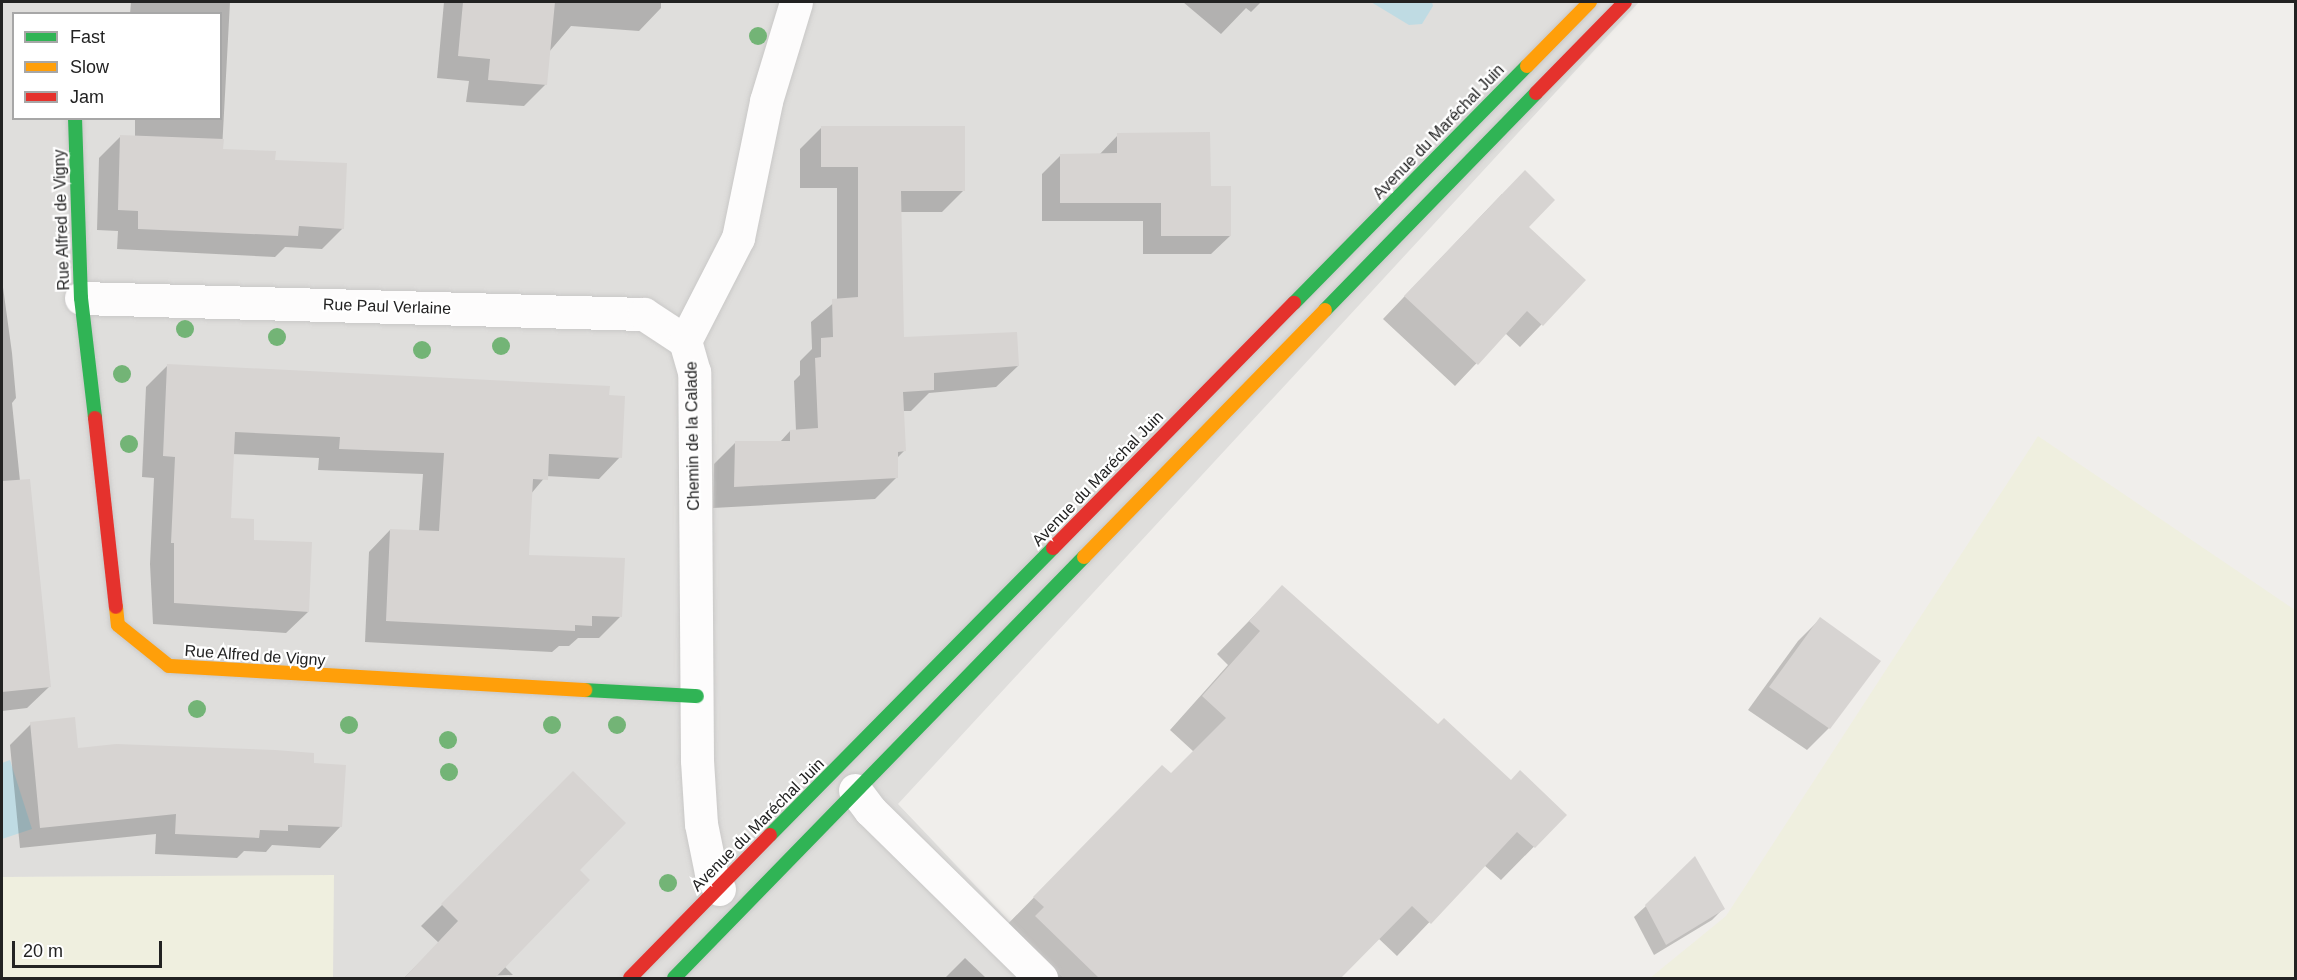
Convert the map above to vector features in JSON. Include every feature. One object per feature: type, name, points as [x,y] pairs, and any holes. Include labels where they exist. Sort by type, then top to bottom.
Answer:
[{"type":"main road","name":"Avenue du Maréchal Juin","points":[[630,978],[1590,2]]},
{"type":"main road","points":[[674,978],[1625,2]]},
{"type":"main road","name":"Rue Alfred de Vigny","points":[[75,120],[81,298],[118,625],[169,666],[697,696]]},
{"type":"street","name":"Chemin de la Calade","points":[[719,889],[711,873],[701,824],[697,696],[694,372],[685,340],[738,238],[766,101],[796,2]]},
{"type":"street","name":"Rue Paul Verlaine","points":[[81,298],[644,314],[685,340]]},
{"type":"street","points":[[855,790],[870,810],[1041,978]]},
{"type":"shaded area","points":[[2,2],[1639,2],[898,804],[1063,978],[333,978],[333,876],[2,877]]},
{"type":"green space","points":[[2038,436],[2295,610],[2295,978],[1650,978],[1726,916]]},
{"type":"green space","points":[[334,875],[333,978],[2,978],[2,877]]},
{"type":"water","points":[[1371,2],[1432,2],[1433,6],[1422,24],[1409,25]]},
{"type":"water","points":[[10,760],[32,829],[2,839],[2,763]]},
{"type":"building","points":[[463,2],[555,2],[547,85],[488,80],[490,59],[458,56]]},
{"type":"building","points":[[821,126],[965,126],[965,191],[901,191],[904,337],[1017,332],[1019,366],[934,373],[934,390],[903,392],[906,451],[898,452],[898,478],[734,487],[735,441],[790,441],[790,430],[818,428],[815,358],[821,357],[821,338],[833,337],[832,299],[858,297],[858,167],[821,167]]},
{"type":"building","points":[[1210,132],[1211,186],[1231,186],[1231,236],[1161,236],[1161,203],[1060,203],[1060,154],[1117,153],[1117,133]]},
{"type":"building","points":[[120,135],[224,139],[223,149],[276,151],[275,160],[347,163],[344,229],[299,226],[298,236],[138,229],[138,211],[118,210]]},
{"type":"building","points":[[1525,170],[1555,200],[1529,227],[1586,280],[1543,326],[1527,311],[1478,365],[1404,296]]},
{"type":"building","points":[[167,364],[610,386],[609,395],[625,396],[622,458],[549,454],[548,480],[533,479],[529,555],[625,558],[622,617],[592,616],[592,626],[575,625],[575,631],[386,621],[390,529],[439,531],[444,453],[339,449],[340,437],[235,432],[231,518],[254,519],[254,540],[312,542],[309,612],[174,603],[174,543],[171,543],[175,457],[163,456]]},
{"type":"building","points":[[30,479],[51,687],[2,692],[2,481]]},
{"type":"building","points":[[1282,585],[1438,724],[1444,718],[1511,780],[1520,770],[1567,815],[1535,848],[1517,832],[1431,924],[1412,906],[1341,978],[1099,978],[1035,916],[1044,907],[1033,897],[1162,765],[1171,773],[1226,718],[1202,696],[1260,631],[1249,621]]},
{"type":"building","points":[[1820,617],[1881,661],[1830,729],[1769,687]]},
{"type":"building","points":[[75,717],[78,748],[116,744],[275,750],[314,753],[314,763],[346,765],[342,827],[288,825],[288,831],[260,830],[259,838],[175,834],[176,814],[40,828],[30,722]]},
{"type":"building","points":[[573,771],[626,823],[580,870],[590,880],[495,978],[404,978],[458,921],[441,904]]},
{"type":"building","points":[[1695,856],[1725,909],[1666,945],[1645,905]]},
{"type":"traffic: fast","points":[[1294,303],[1527,66]]},
{"type":"traffic: fast","points":[[1325,310],[1536,93]]},
{"type":"traffic: fast","points":[[75,120],[81,298],[95,418]]},
{"type":"traffic: fast","points":[[770,835],[1053,548]]},
{"type":"traffic: fast","points":[[674,978],[1084,557]]},
{"type":"traffic: fast","points":[[585,690],[697,696]]},
{"type":"traffic: slow","points":[[1527,66],[1590,2]]},
{"type":"traffic: slow","points":[[1084,557],[1325,310]]},
{"type":"traffic: slow","points":[[116,607],[118,625],[169,666],[585,690]]},
{"type":"traffic: jam","points":[[1536,93],[1625,2]]},
{"type":"traffic: jam","points":[[1053,548],[1294,303]]},
{"type":"traffic: jam","points":[[95,418],[116,607]]},
{"type":"traffic: jam","points":[[630,978],[770,835]]}]
